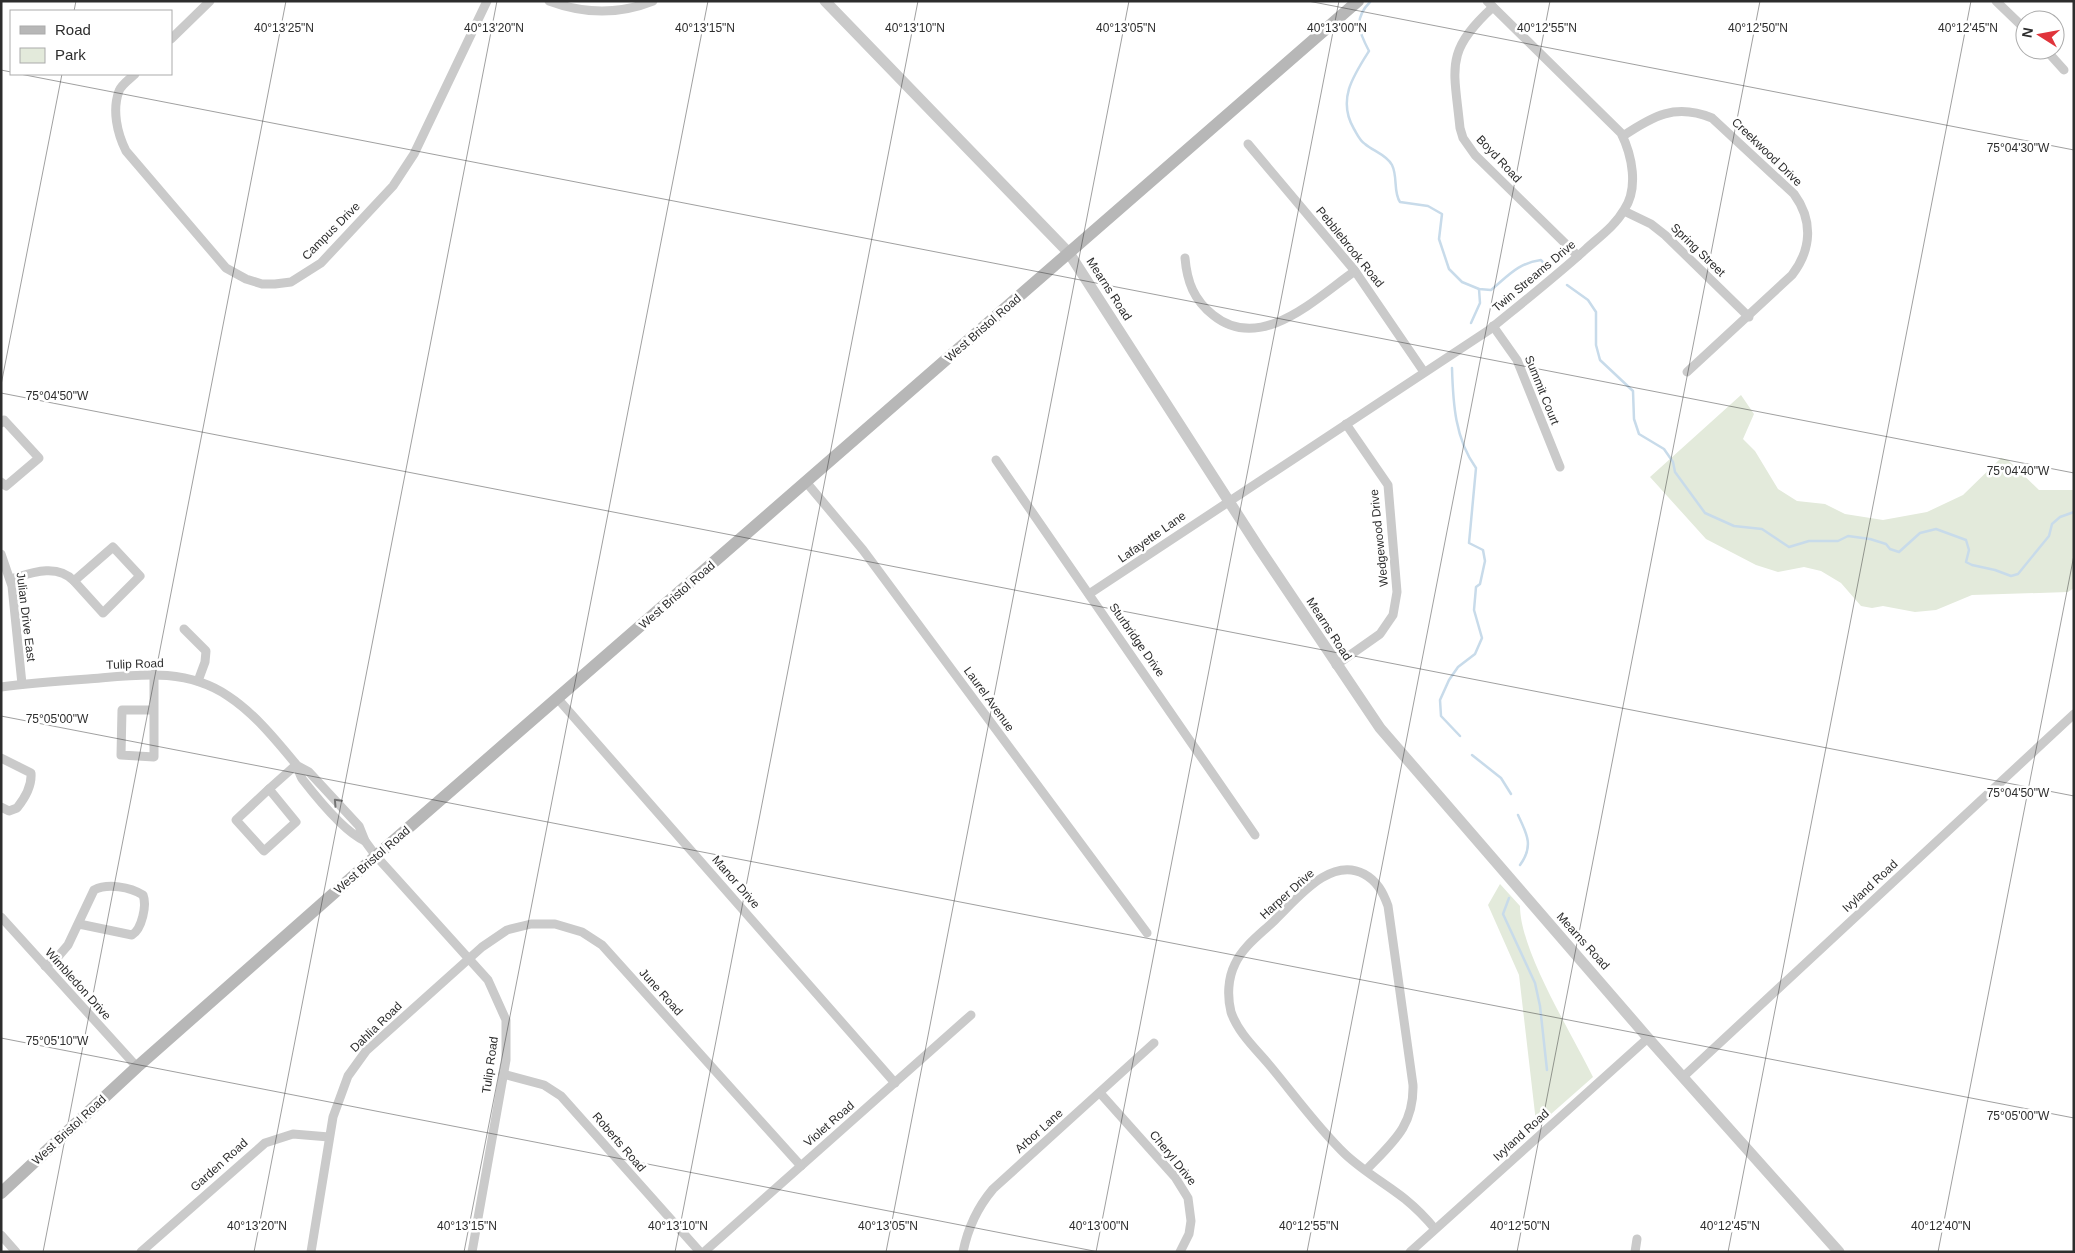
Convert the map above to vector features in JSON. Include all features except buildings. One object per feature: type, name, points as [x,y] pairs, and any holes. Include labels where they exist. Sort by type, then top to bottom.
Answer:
[{"type":"main road","name":"West Bristol Road","points":[[1,1193],[137,1067],[376,856],[1354,4]]},
{"type":"street","points":[[172,38],[210,1]]},
{"type":"street","name":"Campus Drive","points":[[134,75],[119,89],[116,120],[120,139],[126,151],[226,268],[246,279],[262,284],[291,282],[321,263],[393,186],[414,154],[487,1]]},
{"type":"street","points":[[549,1],[570,9],[604,12],[635,8],[653,1]]},
{"type":"street","name":"Mearns Road","points":[[825,1],[1069,253],[1229,502],[1336,665],[1380,728],[1648,1038],[1839,1252]]},
{"type":"street","points":[[1996,1],[2015,19]]},
{"type":"street","name":"Twin Streams Drive","points":[[1229,502],[1493,326],[1543,288],[1610,227],[1624,210],[1631,190],[1632,170],[1631,158],[1622,136],[1611,122],[1490,4]]},
{"type":"street","name":"Boyd Road","points":[[1490,4],[1467,33],[1454,59],[1460,128],[1463,138],[1475,155],[1578,256]]},
{"type":"street","points":[[2055,60],[2064,70]]},
{"type":"street","name":"Creekwood Drive","points":[[1622,136],[1664,114],[1686,111],[1699,113],[1719,122],[1794,194],[1800,203],[1807,222],[1808,236],[1804,258],[1792,275],[1749,317],[1687,372]]},
{"type":"street","name":"Pebblebrook Road","points":[[1248,144],[1355,271],[1424,372]]},
{"type":"street","name":"Spring Street","points":[[1624,210],[1650,224],[1665,235],[1749,317]]},
{"type":"street","points":[[1184,258],[1188,278],[1197,299],[1218,320],[1242,329],[1252,330],[1282,321],[1355,271]]},
{"type":"street","name":"Summit Court","points":[[1493,326],[1517,360],[1560,467]]},
{"type":"street","points":[[1,423],[4,420],[39,458],[6,486],[1,482]]},
{"type":"street","name":"Wedgewood Drive","points":[[1336,665],[1380,634],[1393,615],[1397,592],[1388,486],[1346,424]]},
{"type":"street","name":"Sturbridge Drive","points":[[996,460],[1255,835]]},
{"type":"street","name":"Laurel Avenue","points":[[806,482],[869,558],[1147,934]]},
{"type":"street","name":"Lafayette Lane","points":[[1089,594],[1229,502]]},
{"type":"street","points":[[11,579],[51,570],[68,574],[74,581],[103,613],[140,576],[114,547],[74,581]]},
{"type":"street","name":"Julian Drive East","points":[[1,554],[11,579],[22,684]]},
{"type":"street","points":[[184,629],[206,651],[205,662],[198,682]]},
{"type":"street","points":[[154,674],[154,710],[154,757],[121,755],[122,710],[154,710]]},
{"type":"street","name":"Tulip Road","points":[[1,687],[154,674],[198,682],[220,691],[242,706],[296,765],[301,778],[355,836],[365,841],[376,856],[492,985],[505,1014],[508,1031],[503,1074],[472,1252]]},
{"type":"street","name":"Manor Drive","points":[[558,699],[895,1083]]},
{"type":"street","name":"Ivyland Road","points":[[1683,1077],[2074,714]]},
{"type":"street","points":[[1,758],[31,773],[32,776],[18,808],[9,811],[1,807]]},
{"type":"street","points":[[269,789],[296,822],[264,851],[236,820],[269,789],[296,765]]},
{"type":"street","name":"Harper Drive","points":[[1366,1170],[1399,1136],[1409,1120],[1414,1102],[1413,1085],[1388,906],[1384,893],[1373,879],[1357,870],[1342,870],[1328,874],[1312,886],[1242,952],[1230,979],[1228,994],[1231,1012],[1238,1026],[1345,1154],[1366,1170],[1416,1208],[1435,1229]]},
{"type":"street","points":[[45,966],[56,959],[68,945],[79,924],[90,894],[101,886],[131,890],[143,895],[145,901],[139,928],[132,935],[79,924]]},
{"type":"street","name":"Wimbledon Drive","points":[[1,917],[137,1067]]},
{"type":"street","name":"June Road","points":[[469,958],[497,935],[530,924],[555,924],[571,928],[593,938],[609,952],[801,1166]]},
{"type":"street","name":"Dahlia Road","points":[[311,1252],[330,1137],[341,1090],[356,1063],[377,1040],[469,958]]},
{"type":"street","name":"Violet Road","points":[[704,1252],[971,1015]]},
{"type":"street","name":"Ivyland Road","points":[[1410,1252],[1648,1038]]},
{"type":"street","name":"Arbor Lane","points":[[964,1252],[969,1226],[993,1189],[1154,1043]]},
{"type":"street","name":"Roberts Road","points":[[503,1074],[544,1085],[561,1096],[700,1252]]},
{"type":"street","name":"Cheryl Drive","points":[[1100,1093],[1175,1177],[1186,1193],[1191,1207],[1191,1221],[1189,1234],[1180,1252]]},
{"type":"street","name":"Garden Road","points":[[141,1252],[264,1143],[293,1134],[330,1137]]},
{"type":"street","points":[[1,1235],[16,1252]]},
{"type":"street","points":[[1635,1252],[1637,1239]]},
{"type":"green space","points":[[1741,395],[1754,414],[1743,439],[1755,451],[1778,489],[1797,501],[1825,504],[1845,514],[1883,520],[1927,512],[1963,495],[2001,458],[2008,460],[2039,490],[2074,490],[2074,588],[2068,592],[1972,595],[1936,610],[1915,612],[1883,606],[1872,608],[1861,606],[1841,583],[1821,571],[1804,567],[1778,572],[1756,565],[1706,539],[1650,477]]},
{"type":"green space","points":[[1500,884],[1520,906],[1522,925],[1528,946],[1549,992],[1593,1077],[1534,1129],[1536,1122],[1519,975],[1488,905]]},
{"type":"waterway","points":[[1370,2],[1361,14],[1359,26],[1369,51],[1349,88],[1347,108],[1354,129],[1363,143],[1387,158],[1392,165],[1400,202],[1428,206],[1442,214],[1439,239],[1449,269],[1462,282],[1479,289],[1491,290],[1514,271],[1526,264],[1541,260],[1547,267]]},
{"type":"waterway","points":[[1567,285],[1588,300],[1596,312],[1596,345],[1600,360],[1633,391],[1634,419],[1639,434],[1664,449],[1673,462],[1675,472],[1705,513],[1734,526],[1762,529],[1789,547],[1809,541],[1838,541],[1848,536],[1870,539],[1886,544],[1890,549],[1899,552],[1920,533],[1936,529],[1966,540],[1969,550],[1966,562],[2011,576],[2018,574],[2049,536],[2052,524],[2060,517],[2074,512]]},
{"type":"waterway","points":[[1471,323],[1480,303],[1479,289]]},
{"type":"waterway","points":[[1452,368],[1454,407],[1459,433],[1476,468],[1469,543],[1483,550],[1485,561],[1480,584],[1476,587],[1474,610],[1482,638],[1475,654],[1458,667],[1449,680],[1440,700],[1441,716],[1460,736]]},
{"type":"waterway","points":[[1472,755],[1501,778],[1511,794]]},
{"type":"waterway","points":[[1518,815],[1528,840],[1527,852],[1520,865]]},
{"type":"waterway","points":[[1509,898],[1503,914],[1535,983],[1540,1006],[1547,1070]]}]
